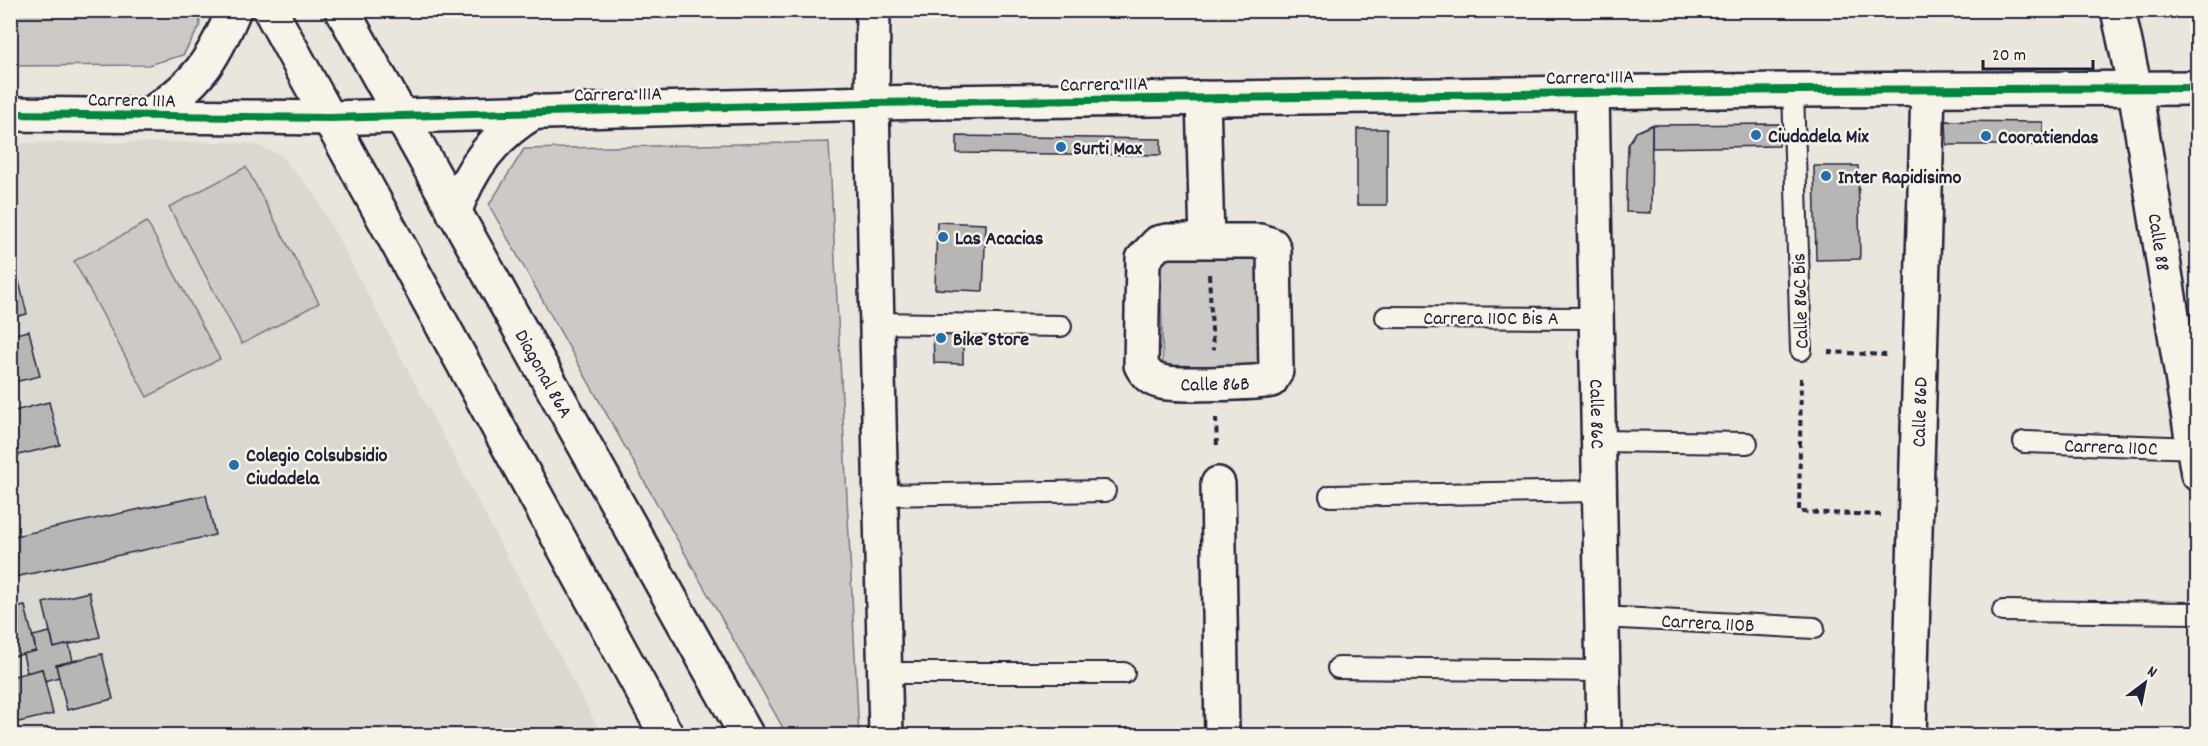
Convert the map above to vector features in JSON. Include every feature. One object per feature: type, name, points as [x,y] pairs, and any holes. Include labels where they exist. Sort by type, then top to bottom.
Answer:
[{"type":"street","points":[[149,115],[169,103],[203,71],[216,51],[234,10]]},
{"type":"street","points":[[270,10],[667,735]]},
{"type":"street","name":"Diagonal 86A","points":[[342,10],[747,735]]},
{"type":"street","points":[[873,10],[872,103],[886,735]]},
{"type":"street","name":"Calle 88","points":[[2118,10],[2135,88],[2196,457]]},
{"type":"street","name":"Carrera 111A","points":[[10,114],[330,118],[399,114],[872,103],[1793,90],[2198,88]]},
{"type":"street","name":"Calle 86D","points":[[1909,735],[1928,90]]},
{"type":"street","name":"Calle 86C","points":[[1592,93],[1604,735]]},
{"type":"street","points":[[1203,98],[1207,240]]},
{"type":"street","points":[[454,213],[465,182],[495,140],[536,111]]},
{"type":"street","name":"Calle 86B","points":[[1207,240],[1268,242],[1274,250],[1276,371],[1270,380],[1175,384],[1154,380],[1145,374],[1141,365],[1143,259],[1158,243],[1207,240]]},
{"type":"street","points":[[1218,484],[1222,735]]},
{"type":"lane","name":"Calle 86C Bis","points":[[1793,90],[1801,350]]},
{"type":"lane","name":"Carrera 110C Bis A","points":[[1386,317],[1595,318]]},
{"type":"lane","points":[[877,322],[1061,326]]},
{"type":"lane","points":[[1597,441],[1747,443]]},
{"type":"lane","name":"Carrera 110C","points":[[2024,442],[2196,457]]},
{"type":"lane","points":[[880,495],[1105,491]]},
{"type":"lane","points":[[1330,496],[1598,491]]},
{"type":"lane","points":[[2003,611],[2198,613]]},
{"type":"lane","name":"Carrera 110B","points":[[1601,617],[1814,628]]},
{"type":"lane","points":[[1338,668],[1602,671]]},
{"type":"lane","points":[[885,673],[1124,673]]},
{"type":"path","points":[[1801,350],[1920,357]]},
{"type":"shaded area","points":[[10,11],[199,11],[200,26],[183,55],[148,65],[11,66]]},
{"type":"shaded area","name":"Colegio Colsubsidio Ciudadela","points":[[228,142],[254,144],[281,155],[315,195],[602,735],[11,735],[10,143]]},
{"type":"shaded area","points":[[829,142],[859,735],[787,735],[489,205],[524,149]]},
{"type":"shaded area","points":[[246,167],[319,303],[242,344],[169,207]]},
{"type":"shaded area","points":[[147,222],[220,359],[147,397],[74,261]]},
{"type":"shaded area","points":[[1160,248],[1268,249],[1270,378],[1163,375]]},
{"type":"building","points":[[1946,121],[2043,122],[2043,145],[1947,145]]},
{"type":"building","points":[[1779,124],[1779,146],[1652,148],[1652,125]]},
{"type":"building","points":[[1652,125],[1651,213],[1626,212],[1628,145],[1636,132]]},
{"type":"building","points":[[1357,129],[1387,129],[1387,205],[1357,205]]},
{"type":"building","points":[[957,136],[1161,139],[1161,155],[957,153]]},
{"type":"building","points":[[1814,166],[1858,166],[1860,259],[1816,260]]},
{"type":"building","points":[[937,222],[986,224],[983,291],[935,289]]},
{"type":"building","points":[[16,269],[27,314],[10,318],[10,270]]},
{"type":"building","points":[[933,328],[963,329],[963,364],[934,363]]},
{"type":"building","points":[[29,331],[40,376],[10,383],[10,335]]},
{"type":"building","points":[[49,402],[60,445],[10,457],[10,412]]},
{"type":"building","points":[[206,495],[215,535],[10,578],[10,537]]},
{"type":"building","points":[[89,592],[100,637],[54,648],[43,603]]},
{"type":"building","points":[[25,606],[36,651],[10,657],[10,609]]},
{"type":"building","points":[[50,632],[54,648],[69,644],[73,661],[56,665],[59,677],[45,681],[42,669],[27,673],[23,654],[36,651],[33,636]]},
{"type":"building","points":[[102,654],[113,699],[67,710],[56,665]]},
{"type":"building","points":[[42,669],[53,714],[10,724],[10,677]]},
{"type":"cycle path","points":[[10,114],[330,118],[872,103],[1793,90],[2198,88]]},
{"type":"place","name":"Ciudadela Mix","points":[[1756,135]]},
{"type":"place","name":"Cooratiendas","points":[[1986,136]]},
{"type":"place","name":"Surti Max","points":[[1061,147]]},
{"type":"place","name":"Inter Rapidisimo","points":[[1826,176]]},
{"type":"place","name":"Las Acacias","points":[[943,237]]},
{"type":"place","name":"Bike Store","points":[[941,338]]},
{"type":"place","name":"Colegio Colsubsidio Ciudadela","points":[[234,465]]}]
